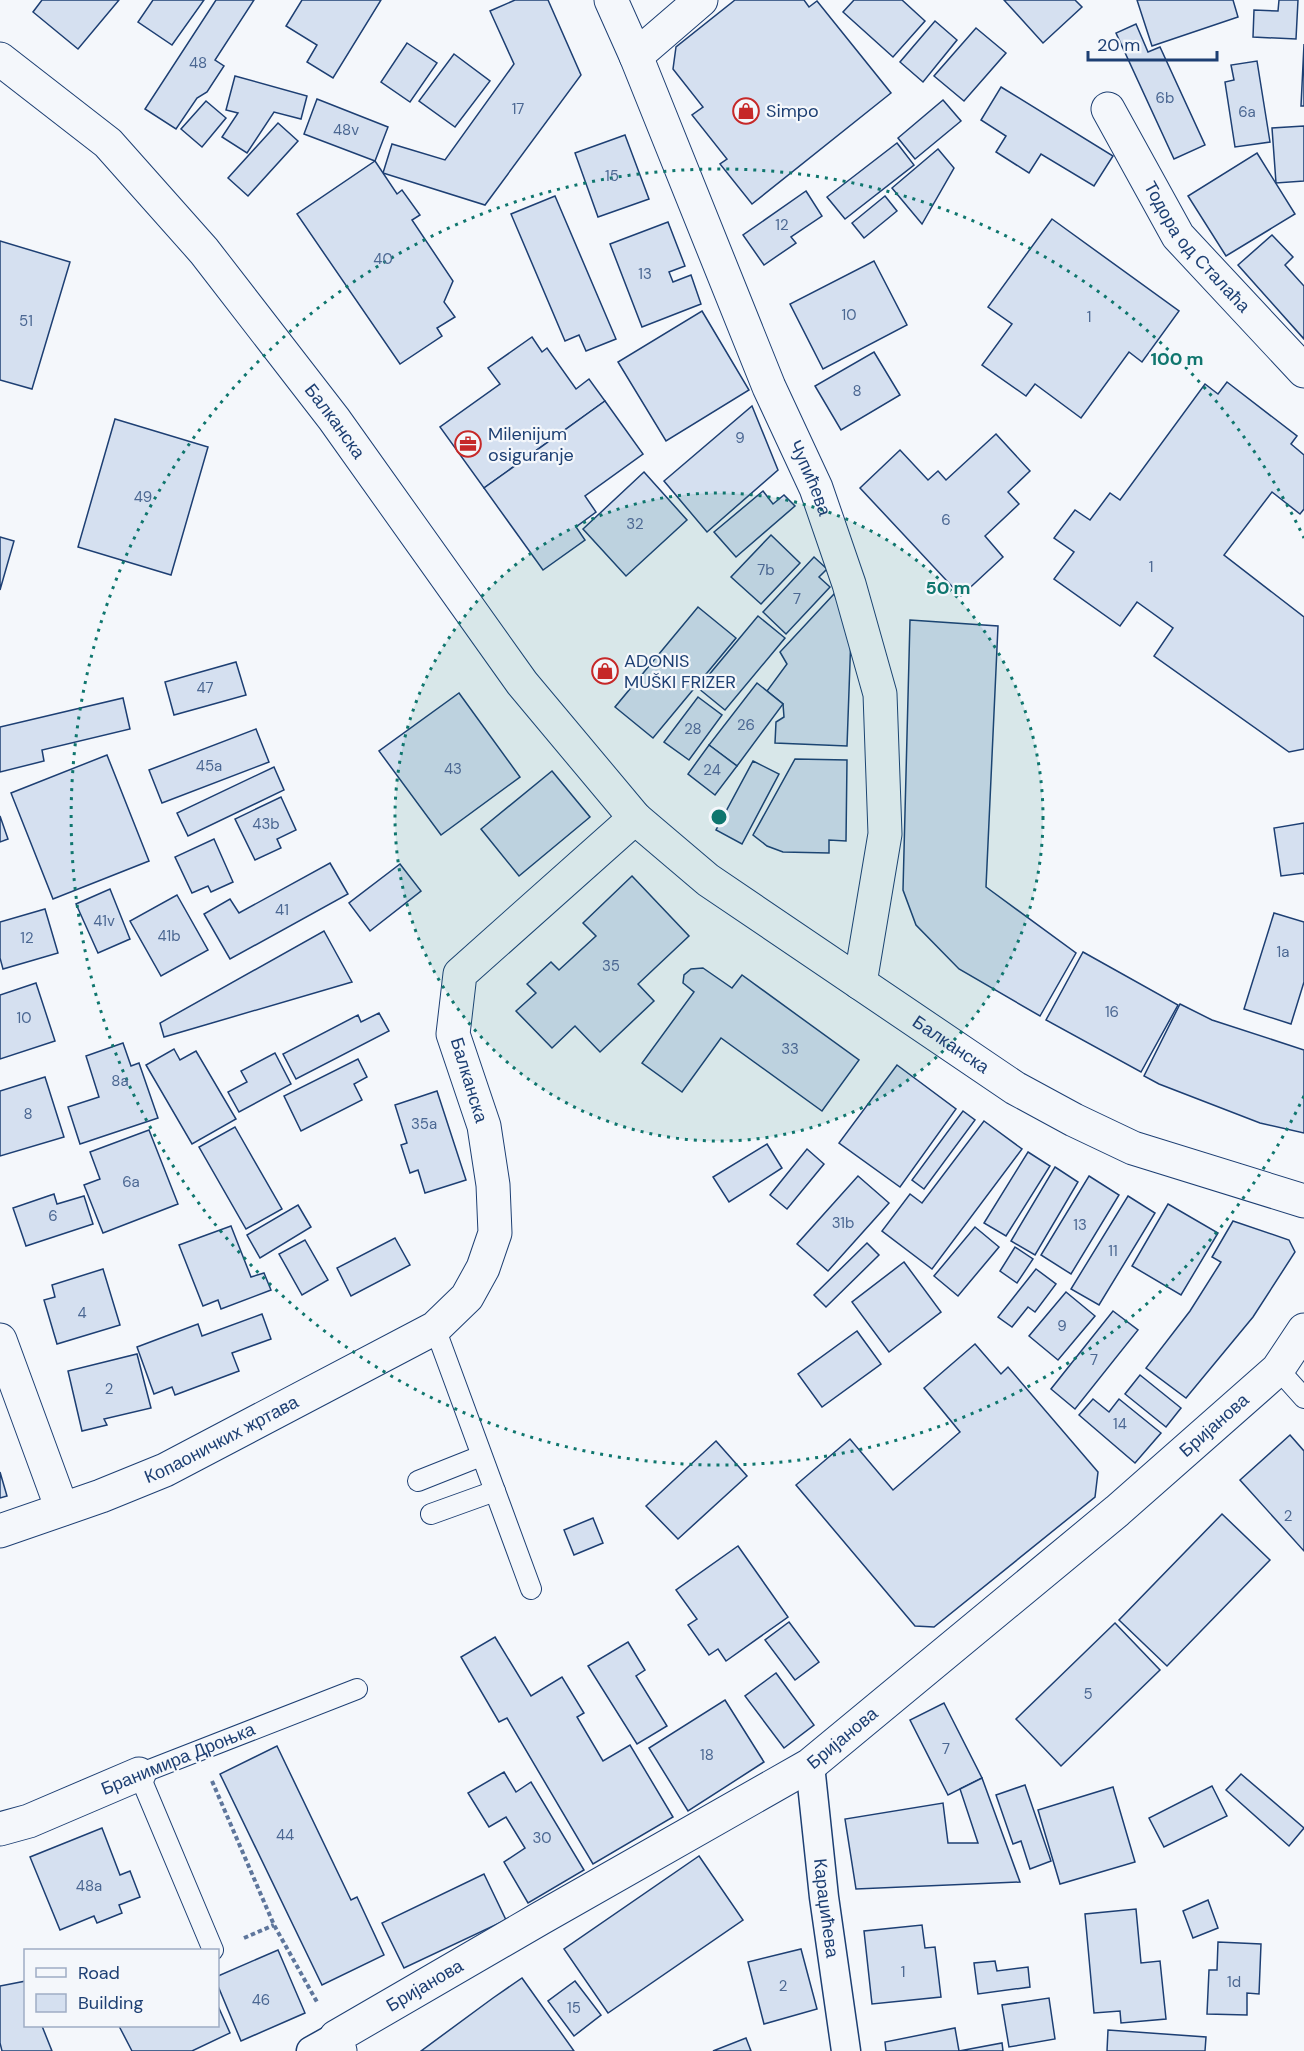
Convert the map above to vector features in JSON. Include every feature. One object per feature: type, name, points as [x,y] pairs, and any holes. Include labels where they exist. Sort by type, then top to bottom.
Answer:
[{"type":"street","name":"Чупићева","points":[[611,0],[636,56],[769,387],[816,488],[849,584],[880,694],[885,834],[860,983]]},
{"type":"street","points":[[636,56],[701,0]]},
{"type":"street","name":"Балканска","points":[[0,59],[108,143],[204,251],[334,419],[522,682],[635,818],[708,880],[1016,1088],[1074,1120],[1133,1148],[1304,1201]]},
{"type":"street","name":"Тодора од Сталаћа","points":[[1108,109],[1178,236],[1304,371]]},
{"type":"street","name":"Балканска","points":[[435,1328],[467,1297],[483,1268],[495,1233],[494,1185],[484,1126],[453,1034],[460,974],[635,818]]},
{"type":"street","name":"Копаоничких жртава","points":[[0,1531],[101,1496],[165,1470],[435,1328]]},
{"type":"street","name":"Бријанова","points":[[329,2046],[551,1912],[810,1765],[1117,1511],[1278,1369],[1304,1330]]},
{"type":"street","points":[[0,1340],[62,1509]]},
{"type":"street","name":"Караџићева","points":[[810,1765],[824,1897],[846,2051]]},
{"type":"street","name":"Бранимира Дроњка","points":[[0,1829],[29,1821],[139,1774]]},
{"type":"lane","points":[[435,1328],[531,1589]]},
{"type":"lane","points":[[1278,1369],[1304,1398]]},
{"type":"lane","points":[[418,1481],[481,1456]]},
{"type":"lane","points":[[431,1514],[495,1491]]},
{"type":"lane","name":"Бранимира Дроњка","points":[[139,1774],[357,1689]]},
{"type":"lane","points":[[139,1774],[213,1949]]},
{"type":"path","points":[[198,1750],[329,2046]]},
{"type":"building","points":[[42,0],[119,0],[78,49],[33,12]]},
{"type":"building","points":[[153,0],[204,0],[172,45],[138,22]]},
{"type":"building","points":[[216,0],[254,0],[215,60],[224,66],[207,92],[197,98],[176,129],[145,109]]},
{"type":"building","points":[[302,0],[381,0],[333,78],[307,62],[317,45],[286,26]]},
{"type":"building","points":[[515,0],[548,0],[581,75],[485,205],[383,173],[392,144],[445,160],[514,64],[490,11]]},
{"type":"building","points":[[735,0],[804,0],[809,7],[817,1],[891,93],[752,204],[720,164],[727,159],[692,115],[703,107],[673,69],[676,47]]},
{"type":"building","points":[[854,0],[902,0],[925,21],[893,57],[843,12]]},
{"type":"building","points":[[1004,0],[1075,0],[1082,7],[1043,43]]},
{"type":"building","points":[[1137,0],[1233,0],[1238,17],[1152,46]]},
{"type":"building","points":[[1279,0],[1298,0],[1296,39],[1253,37],[1254,10],[1278,11]]},
{"type":"building","points":[[935,21],[957,40],[923,82],[900,62]]},
{"type":"building","points":[[1136,24],[1148,52],[1160,47],[1205,145],[1174,159],[1116,33]]},
{"type":"building","points":[[976,28],[1006,53],[964,101],[934,76]]},
{"type":"building","points":[[407,43],[437,63],[410,102],[381,82]]},
{"type":"building","points":[[1304,44],[1304,106],[1301,106]]},
{"type":"building","points":[[454,54],[490,81],[455,127],[419,101]]},
{"type":"building","points":[[1257,61],[1270,142],[1235,147],[1225,82],[1234,80],[1231,65]]},
{"type":"building","points":[[235,76],[307,96],[301,119],[274,112],[247,153],[222,137],[238,113],[226,110]]},
{"type":"building","points":[[1001,87],[1113,156],[1094,186],[1041,154],[1029,173],[996,152],[1006,136],[981,120]]},
{"type":"building","points":[[317,99],[388,127],[375,161],[304,134]]},
{"type":"building","points":[[943,100],[961,121],[915,159],[898,138]]},
{"type":"building","points":[[206,101],[226,118],[202,147],[181,129]]},
{"type":"building","points":[[278,123],[298,141],[248,196],[228,178]]},
{"type":"building","points":[[1304,126],[1304,181],[1276,183],[1272,128]]},
{"type":"building","points":[[625,135],[649,199],[598,217],[575,153]]},
{"type":"building","points":[[897,143],[914,165],[845,219],[827,197]]},
{"type":"building","points":[[938,149],[954,168],[922,224],[892,188]]},
{"type":"building","points":[[1257,153],[1295,214],[1226,256],[1188,196]]},
{"type":"building","points":[[375,161],[397,194],[402,190],[420,215],[412,220],[453,281],[444,302],[455,317],[437,328],[442,336],[400,364],[297,214]]},
{"type":"building","points":[[806,191],[822,216],[791,237],[796,243],[764,265],[743,235]]},
{"type":"building","points":[[555,196],[616,339],[586,351],[579,335],[565,341],[511,214]]},
{"type":"building","points":[[885,196],[897,211],[864,238],[852,223]]},
{"type":"building","points":[[1052,219],[1179,311],[1142,362],[1129,352],[1081,418],[1035,384],[1026,396],[982,365],[1012,324],[988,307]]},
{"type":"building","points":[[668,222],[685,266],[669,272],[673,282],[691,275],[701,304],[642,327],[610,244]]},
{"type":"building","points":[[1272,235],[1293,257],[1285,265],[1304,286],[1304,339],[1238,265]]},
{"type":"building","points":[[0,241],[70,262],[32,389],[0,380]]},
{"type":"building","points":[[874,261],[907,325],[823,369],[790,304]]},
{"type":"building","points":[[702,311],[749,390],[666,441],[618,362]]},
{"type":"building","points":[[532,337],[542,352],[547,348],[576,389],[589,379],[605,401],[484,488],[440,427],[500,384],[488,368]]},
{"type":"building","points":[[874,352],[900,395],[841,430],[815,386]]},
{"type":"building","points":[[1227,382],[1297,436],[1291,444],[1304,455],[1304,509],[1300,514],[1272,492],[1224,555],[1304,617],[1304,749],[1289,752],[1154,656],[1173,628],[1137,602],[1120,626],[1054,579],[1074,552],[1054,538],[1075,510],[1090,520],[1110,493],[1120,500],[1205,384],[1218,394]]},
{"type":"building","points":[[605,401],[643,454],[585,496],[596,512],[576,527],[585,540],[543,570],[484,488]]},
{"type":"building","points":[[752,406],[778,470],[707,532],[664,481]]},
{"type":"building","points":[[115,419],[208,447],[171,575],[78,547]]},
{"type":"building","points":[[996,434],[1030,471],[1008,492],[1019,504],[985,536],[1003,557],[961,596],[860,488],[900,450],[928,480],[938,471],[946,480]]},
{"type":"building","points":[[644,472],[687,520],[626,576],[583,529]]},
{"type":"building","points":[[763,491],[773,504],[784,495],[795,506],[736,557],[714,532]]},
{"type":"building","points":[[771,535],[800,563],[761,604],[731,577]]},
{"type":"building","points":[[0,537],[14,541],[0,590]]},
{"type":"building","points":[[814,557],[827,569],[819,577],[830,587],[786,634],[763,612]]},
{"type":"building","points":[[834,594],[845,612],[851,635],[847,746],[775,743],[776,722],[784,717],[783,704],[767,691],[787,664],[780,652]]},
{"type":"building","points":[[698,607],[736,638],[653,738],[615,707]]},
{"type":"building","points":[[758,616],[785,638],[725,710],[698,688]]},
{"type":"building","points":[[910,620],[998,626],[986,887],[1076,953],[1040,1016],[959,969],[916,925],[903,890]]},
{"type":"building","points":[[236,662],[246,695],[174,715],[165,682]]},
{"type":"building","points":[[757,683],[783,704],[737,766],[709,745]]},
{"type":"building","points":[[459,693],[520,777],[441,835],[379,751]]},
{"type":"building","points":[[698,697],[722,715],[689,760],[664,742]]},
{"type":"building","points":[[123,698],[130,729],[42,750],[44,761],[0,772],[0,727]]},
{"type":"building","points":[[256,729],[269,762],[162,803],[149,770]]},
{"type":"building","points":[[709,745],[737,766],[715,795],[688,774]]},
{"type":"building","points":[[107,755],[149,861],[53,899],[11,793]]},
{"type":"building","points":[[795,759],[847,760],[846,841],[829,840],[829,853],[783,852],[767,846],[753,835]]},
{"type":"building","points":[[753,761],[779,774],[742,844],[716,830]]},
{"type":"building","points":[[274,767],[284,790],[188,836],[177,813]]},
{"type":"building","points":[[552,771],[590,817],[519,876],[481,829]]},
{"type":"building","points":[[281,797],[296,830],[277,839],[281,848],[255,860],[235,819]]},
{"type":"building","points":[[0,816],[8,839],[0,842]]},
{"type":"building","points":[[1304,823],[1304,873],[1281,876],[1274,828]]},
{"type":"building","points":[[214,839],[233,882],[211,892],[208,886],[192,893],[175,857]]},
{"type":"building","points":[[330,863],[348,894],[230,959],[204,914],[230,899],[239,913]]},
{"type":"building","points":[[400,864],[421,891],[370,931],[349,903]]},
{"type":"building","points":[[632,876],[689,936],[638,984],[654,1001],[600,1052],[575,1026],[552,1048],[516,1011],[536,993],[527,984],[551,962],[559,970],[596,936],[583,923]]},
{"type":"building","points":[[110,889],[130,939],[98,953],[76,904]]},
{"type":"building","points":[[177,895],[208,950],[161,976],[130,921]]},
{"type":"building","points":[[45,909],[58,953],[3,969],[0,958],[0,922]]},
{"type":"building","points":[[1274,913],[1304,922],[1304,982],[1291,1024],[1244,1009]]},
{"type":"building","points":[[324,931],[352,982],[164,1037],[160,1023]]},
{"type":"building","points":[[1083,952],[1178,1005],[1141,1072],[1046,1020]]},
{"type":"building","points":[[703,968],[732,988],[742,975],[859,1060],[822,1111],[721,1038],[682,1092],[642,1063],[694,992],[683,983],[684,975],[691,969]]},
{"type":"building","points":[[36,983],[55,1041],[0,1059],[0,995]]},
{"type":"building","points":[[1180,1004],[1212,1020],[1304,1050],[1304,1133],[1260,1123],[1144,1076]]},
{"type":"building","points":[[379,1013],[389,1031],[296,1079],[283,1054],[358,1015],[361,1022]]},
{"type":"building","points":[[123,1043],[131,1066],[139,1063],[158,1118],[80,1144],[68,1107],[99,1097],[86,1056]]},
{"type":"building","points":[[174,1049],[180,1060],[196,1051],[236,1119],[192,1144],[146,1065]]},
{"type":"building","points":[[275,1053],[291,1084],[239,1112],[228,1092],[247,1082],[241,1071]]},
{"type":"building","points":[[358,1059],[367,1077],[354,1084],[362,1100],[301,1131],[284,1096]]},
{"type":"building","points":[[897,1065],[956,1109],[900,1187],[839,1143]]},
{"type":"building","points":[[45,1077],[64,1137],[0,1156],[0,1091]]},
{"type":"building","points":[[437,1091],[466,1180],[425,1193],[418,1170],[410,1173],[401,1145],[407,1143],[395,1105]]},
{"type":"building","points":[[963,1111],[975,1120],[924,1189],[912,1180]]},
{"type":"building","points":[[984,1121],[1022,1149],[932,1269],[882,1231],[910,1194],[922,1203]]},
{"type":"building","points":[[235,1127],[282,1209],[246,1229],[199,1147]]},
{"type":"building","points":[[149,1130],[178,1204],[103,1233],[84,1185],[100,1179],[90,1152]]},
{"type":"building","points":[[767,1144],[782,1168],[729,1202],[713,1177]]},
{"type":"building","points":[[807,1149],[824,1164],[787,1209],[770,1195]]},
{"type":"building","points":[[1028,1152],[1050,1166],[1006,1236],[984,1223]]},
{"type":"building","points":[[1055,1167],[1078,1182],[1035,1255],[1011,1241]]},
{"type":"building","points":[[858,1176],[889,1203],[828,1271],[797,1244]]},
{"type":"building","points":[[1089,1176],[1119,1195],[1071,1274],[1041,1255]]},
{"type":"building","points":[[54,1194],[57,1204],[84,1196],[93,1224],[26,1246],[13,1208]]},
{"type":"building","points":[[1128,1196],[1155,1213],[1099,1305],[1071,1289]]},
{"type":"building","points":[[1168,1204],[1218,1233],[1181,1295],[1132,1266]]},
{"type":"building","points":[[298,1205],[311,1227],[260,1258],[247,1235]]},
{"type":"building","points":[[1233,1221],[1289,1240],[1295,1252],[1253,1317],[1186,1398],[1146,1368],[1190,1311],[1221,1262],[1212,1257]]},
{"type":"building","points":[[231,1226],[251,1277],[264,1273],[271,1290],[221,1309],[218,1300],[203,1306],[179,1245]]},
{"type":"building","points":[[975,1227],[999,1247],[958,1296],[934,1276]]},
{"type":"building","points":[[395,1238],[410,1265],[351,1296],[337,1268]]},
{"type":"building","points":[[305,1240],[328,1280],[302,1295],[279,1254]]},
{"type":"building","points":[[867,1243],[879,1255],[826,1307],[814,1295]]},
{"type":"building","points":[[1015,1247],[1033,1259],[1017,1283],[1000,1271]]},
{"type":"building","points":[[904,1262],[941,1312],[889,1352],[852,1302]]},
{"type":"building","points":[[103,1269],[120,1325],[57,1344],[44,1300],[55,1297],[52,1285]]},
{"type":"building","points":[[1036,1269],[1056,1284],[1035,1312],[1028,1307],[1012,1327],[998,1317]]},
{"type":"building","points":[[1066,1292],[1095,1316],[1058,1360],[1029,1336]]},
{"type":"building","points":[[1113,1311],[1138,1330],[1075,1409],[1051,1389]]},
{"type":"building","points":[[262,1314],[271,1339],[232,1353],[239,1371],[175,1395],[172,1387],[154,1394],[137,1347],[198,1324],[202,1336]]},
{"type":"building","points":[[857,1331],[881,1364],[822,1407],[798,1374]]},
{"type":"building","points":[[975,1344],[1001,1374],[1008,1367],[1098,1472],[1095,1497],[934,1627],[915,1626],[796,1485],[850,1439],[893,1490],[960,1432],[924,1388]]},
{"type":"building","points":[[137,1354],[151,1408],[104,1419],[107,1425],[82,1431],[68,1371]]},
{"type":"building","points":[[1140,1375],[1181,1408],[1166,1427],[1125,1394]]},
{"type":"building","points":[[1093,1399],[1109,1412],[1119,1399],[1161,1433],[1135,1463],[1079,1415]]},
{"type":"building","points":[[1290,1435],[1304,1451],[1304,1551],[1240,1480]]},
{"type":"building","points":[[716,1441],[747,1476],[678,1539],[646,1506]]},
{"type":"building","points":[[0,1472],[7,1496],[0,1498]]},
{"type":"building","points":[[1222,1514],[1270,1560],[1167,1666],[1119,1620]]},
{"type":"building","points":[[593,1518],[603,1543],[574,1555],[564,1530]]},
{"type":"building","points":[[738,1546],[788,1617],[726,1661],[718,1649],[709,1655],[688,1625],[697,1619],[676,1590]]},
{"type":"building","points":[[789,1622],[819,1662],[795,1680],[765,1640]]},
{"type":"building","points":[[1115,1623],[1160,1670],[1061,1766],[1016,1719]]},
{"type":"building","points":[[495,1637],[531,1696],[562,1677],[584,1713],[577,1717],[603,1761],[630,1745],[673,1817],[593,1864],[507,1718],[499,1722],[461,1657]]},
{"type":"building","points":[[628,1642],[645,1670],[636,1676],[667,1726],[637,1744],[588,1666]]},
{"type":"building","points":[[776,1673],[814,1725],[784,1748],[745,1696]]},
{"type":"building","points":[[725,1700],[764,1762],[688,1811],[649,1748]]},
{"type":"building","points":[[944,1703],[982,1778],[948,1795],[910,1720]]},
{"type":"building","points":[[277,1746],[351,1900],[357,1897],[384,1955],[322,1985],[220,1774]]},
{"type":"building","points":[[504,1772],[516,1792],[531,1782],[584,1870],[528,1903],[504,1862],[525,1848],[506,1817],[489,1827],[468,1793]]},
{"type":"building","points":[[1241,1774],[1304,1828],[1289,1846],[1226,1790]]},
{"type":"building","points":[[982,1778],[1020,1882],[856,1889],[845,1819],[943,1803],[948,1843],[978,1843],[960,1789]]},
{"type":"building","points":[[1025,1785],[1051,1861],[1030,1869],[1021,1841],[1013,1844],[996,1795]]},
{"type":"building","points":[[1212,1786],[1227,1816],[1164,1847],[1149,1818]]},
{"type":"building","points":[[1113,1787],[1135,1862],[1060,1884],[1038,1810]]},
{"type":"building","points":[[102,1828],[120,1875],[130,1871],[140,1897],[119,1905],[122,1913],[97,1923],[94,1916],[60,1930],[30,1857]]},
{"type":"building","points":[[699,1856],[743,1920],[608,2013],[564,1949]]},
{"type":"building","points":[[484,1874],[506,1920],[404,1968],[382,1923]]},
{"type":"building","points":[[1208,1900],[1218,1928],[1193,1938],[1183,1911]]},
{"type":"building","points":[[1136,1909],[1141,1963],[1160,1961],[1166,2019],[1121,2023],[1120,2011],[1094,2013],[1085,1914]]},
{"type":"building","points":[[922,1925],[925,1948],[935,1947],[941,1997],[872,2004],[864,1931]]},
{"type":"building","points":[[1218,1942],[1261,1944],[1259,1994],[1247,1993],[1247,2015],[1207,2014],[1209,1970],[1217,1970]]},
{"type":"building","points":[[801,1949],[817,2009],[764,2024],[748,1962]]},
{"type":"building","points":[[278,1950],[305,2013],[241,2041],[219,1988],[219,1976]]},
{"type":"building","points":[[995,1961],[997,1971],[1028,1967],[1030,1987],[978,1994],[974,1963]]},
{"type":"building","points":[[522,1978],[574,2051],[421,2051],[493,1998]]},
{"type":"building","points":[[24,1981],[24,2027],[42,2027],[52,2051],[2,2051],[0,1986]]},
{"type":"building","points":[[575,1981],[601,2015],[574,2036],[548,2001]]},
{"type":"building","points":[[1049,1998],[1055,2039],[1009,2047],[1002,2005]]},
{"type":"building","points":[[219,2008],[230,2033],[192,2051],[132,2051],[120,2027],[219,2027]]},
{"type":"building","points":[[955,2028],[959,2051],[886,2051],[885,2042]]},
{"type":"building","points":[[1108,2030],[1206,2037],[1205,2051],[1107,2051]]},
{"type":"building","points":[[746,2038],[751,2051],[713,2051]]},
{"type":"building","points":[[1002,2043],[1003,2051],[959,2051]]},
{"type":"place","name":"Simpo","points":[[746,111]]},
{"type":"place","name":"Milenijum osiguranje","points":[[468,444]]},
{"type":"place","name":"ADONIS MUŠKI FRIZER","points":[[605,671]]}]
